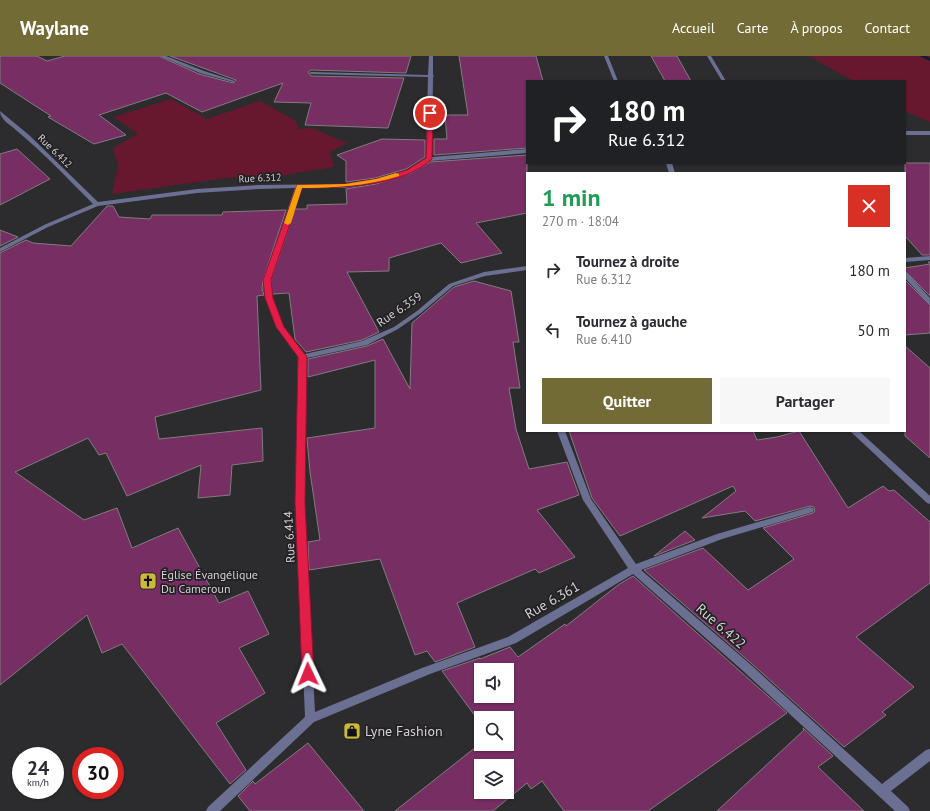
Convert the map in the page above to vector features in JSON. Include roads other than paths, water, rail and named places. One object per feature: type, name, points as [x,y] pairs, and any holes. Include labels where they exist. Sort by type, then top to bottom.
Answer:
[{"type":"street","points":[[162,56],[202,72],[233,81]]},
{"type":"street","points":[[429,159],[432,76],[431,56]]},
{"type":"street","points":[[606,56],[616,80]]},
{"type":"street","points":[[708,56],[723,80]]},
{"type":"street","points":[[311,73],[432,76]]},
{"type":"street","name":"Rue 6.412","points":[[0,112],[4,118],[27,136],[98,204]]},
{"type":"street","points":[[906,133],[930,133]]},
{"type":"street","name":"Rue 6.312","points":[[0,250],[46,226],[98,204],[197,191],[299,186],[345,186],[376,181],[409,171],[429,159],[526,151]]},
{"type":"street","points":[[299,186],[294,206],[273,260],[266,289],[280,327],[303,357]]},
{"type":"street","points":[[906,260],[930,258]]},
{"type":"street","name":"Rue 6.359","points":[[303,357],[364,343],[396,328],[419,312],[451,285],[484,274],[526,269]]},
{"type":"street","points":[[906,275],[930,302]]},
{"type":"street","name":"Rue 6.414","points":[[303,357],[300,503],[310,719]]},
{"type":"street","name":"Rue 6.422","points":[[561,432],[587,500],[634,568],[746,667],[904,811]]},
{"type":"street","points":[[855,432],[930,501]]},
{"type":"street","name":"Rue 6.361","points":[[310,719],[419,674],[512,640],[634,568],[720,536],[810,510]]},
{"type":"street","points":[[212,811],[310,719]]},
{"type":"street","points":[[882,791],[930,754]]},
{"type":"waterway","points":[[922,56],[930,60]]},
{"type":"place","name":"Église Évangélique Du Cameroun","points":[[148,581]]},
{"type":"place","name":"Lyne Fashion","points":[[352,731]]}]
